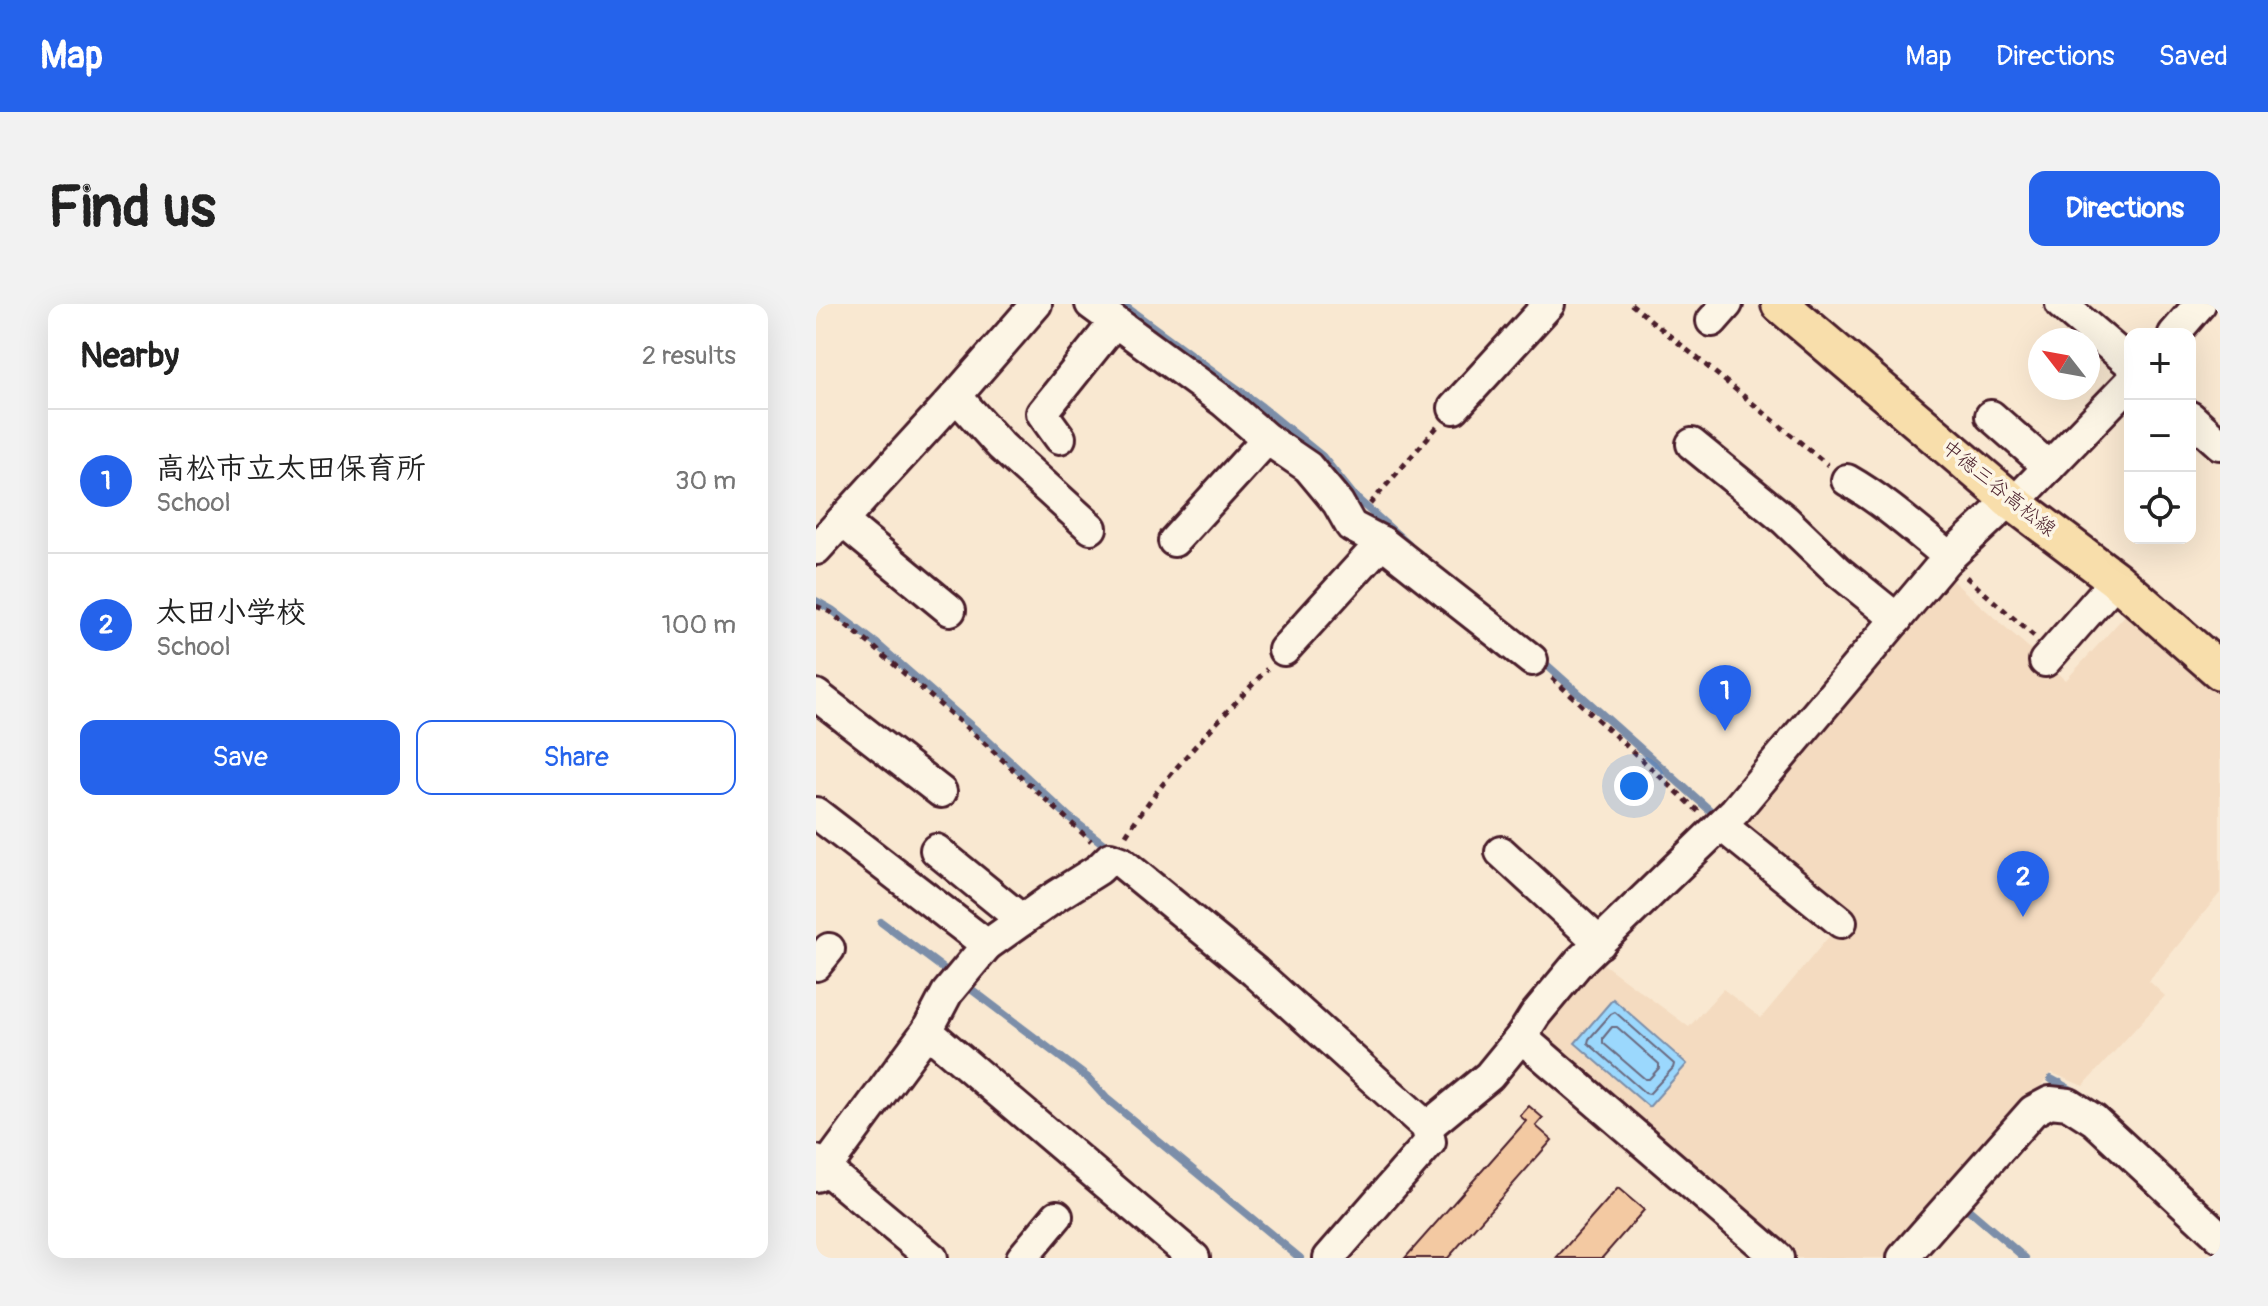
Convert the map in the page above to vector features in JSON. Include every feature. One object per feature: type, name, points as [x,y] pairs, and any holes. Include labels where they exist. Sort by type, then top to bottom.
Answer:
[{"type":"main road","name":"中徳三谷高松線","points":[[1780,304],[2012,501],[2116,580],[2220,671]]},
{"type":"street","points":[[950,610],[826,530],[956,396],[1036,304]]},
{"type":"street","points":[[1454,408],[1549,304]]},
{"type":"street","points":[[2061,304],[2124,358]]},
{"type":"street","points":[[2179,328],[2200,304]]},
{"type":"street","points":[[1060,438],[1042,413],[1102,314],[1308,467],[1338,503],[1351,526],[1382,542],[1532,660]]},
{"type":"street","points":[[1427,1127],[1489,1076],[1570,973],[1719,827],[1947,558],[2049,467],[2124,389]]},
{"type":"street","points":[[956,396],[1001,446],[1091,528]]},
{"type":"street","points":[[1991,416],[2049,467]]},
{"type":"street","points":[[2196,422],[2220,444]]},
{"type":"street","points":[[1174,541],[1267,439]]},
{"type":"street","points":[[1692,444],[1785,520],[1839,572],[1897,619]]},
{"type":"street","points":[[1847,480],[1891,509],[1947,558]]},
{"type":"street","points":[[1284,650],[1382,542]]},
{"type":"street","points":[[2049,657],[2116,580]]},
{"type":"street","points":[[816,695],[941,792]]},
{"type":"street","points":[[816,813],[987,945]]},
{"type":"street","points":[[1719,827],[1841,922]]},
{"type":"street","points":[[936,850],[1022,920]]},
{"type":"street","points":[[1501,852],[1600,943]]},
{"type":"street","points":[[932,1258],[819,1169],[927,1031],[947,993],[987,945],[1099,869],[1110,858],[1121,862],[1255,972],[1427,1127],[1430,1142],[1329,1258]]},
{"type":"street","points":[[927,1031],[1194,1258]]},
{"type":"street","points":[[1521,1037],[1778,1258]]},
{"type":"street","points":[[1910,1255],[2043,1097],[2069,1104],[2094,1120],[2220,1237]]},
{"type":"street","points":[[1022,1258],[1057,1216]]},
{"type":"path","points":[[1631,304],[1847,480]]},
{"type":"path","points":[[1351,526],[1454,408]]},
{"type":"path","points":[[1947,558],[2049,657]]},
{"type":"path","points":[[816,606],[830,612],[875,648],[1110,858],[1138,815],[1179,765],[1284,650]]},
{"type":"path","points":[[1532,660],[1719,827]]},
{"type":"shaded area","points":[[1948,577],[2066,680],[2129,611],[2220,691],[2220,893],[2149,981],[2165,996],[2083,1086],[2052,1073],[1885,1258],[1789,1258],[1536,1038],[1602,963],[1689,1027],[1723,989],[1761,1018],[1841,922],[1744,827],[1742,820]]},
{"type":"water","points":[[1613,999],[1687,1064],[1649,1107],[1575,1043]]},
{"type":"building","points":[[1529,1106],[1543,1118],[1536,1126],[1552,1140],[1448,1258],[1405,1258],[1526,1121],[1520,1116]]},
{"type":"building","points":[[1618,1188],[1644,1210],[1602,1258],[1556,1258]]},
{"type":"waterway","points":[[1122,304],[1262,407],[1322,456],[1355,497],[1409,545]]},
{"type":"waterway","points":[[816,601],[877,644],[985,738],[1069,817],[1110,849]]},
{"type":"waterway","points":[[1540,659],[1713,813]]},
{"type":"waterway","points":[[881,922],[952,975]]},
{"type":"waterway","points":[[963,983],[1088,1078],[1106,1098],[1300,1258]]},
{"type":"waterway","points":[[2051,1079],[2079,1094]]},
{"type":"waterway","points":[[2043,1092],[2060,1083]]},
{"type":"waterway","points":[[1969,1210],[2025,1258]]},
{"type":"place","name":"高松市立太田保育所","points":[[1725,731]]},
{"type":"place","name":"太田小学校","points":[[2023,917]]}]
